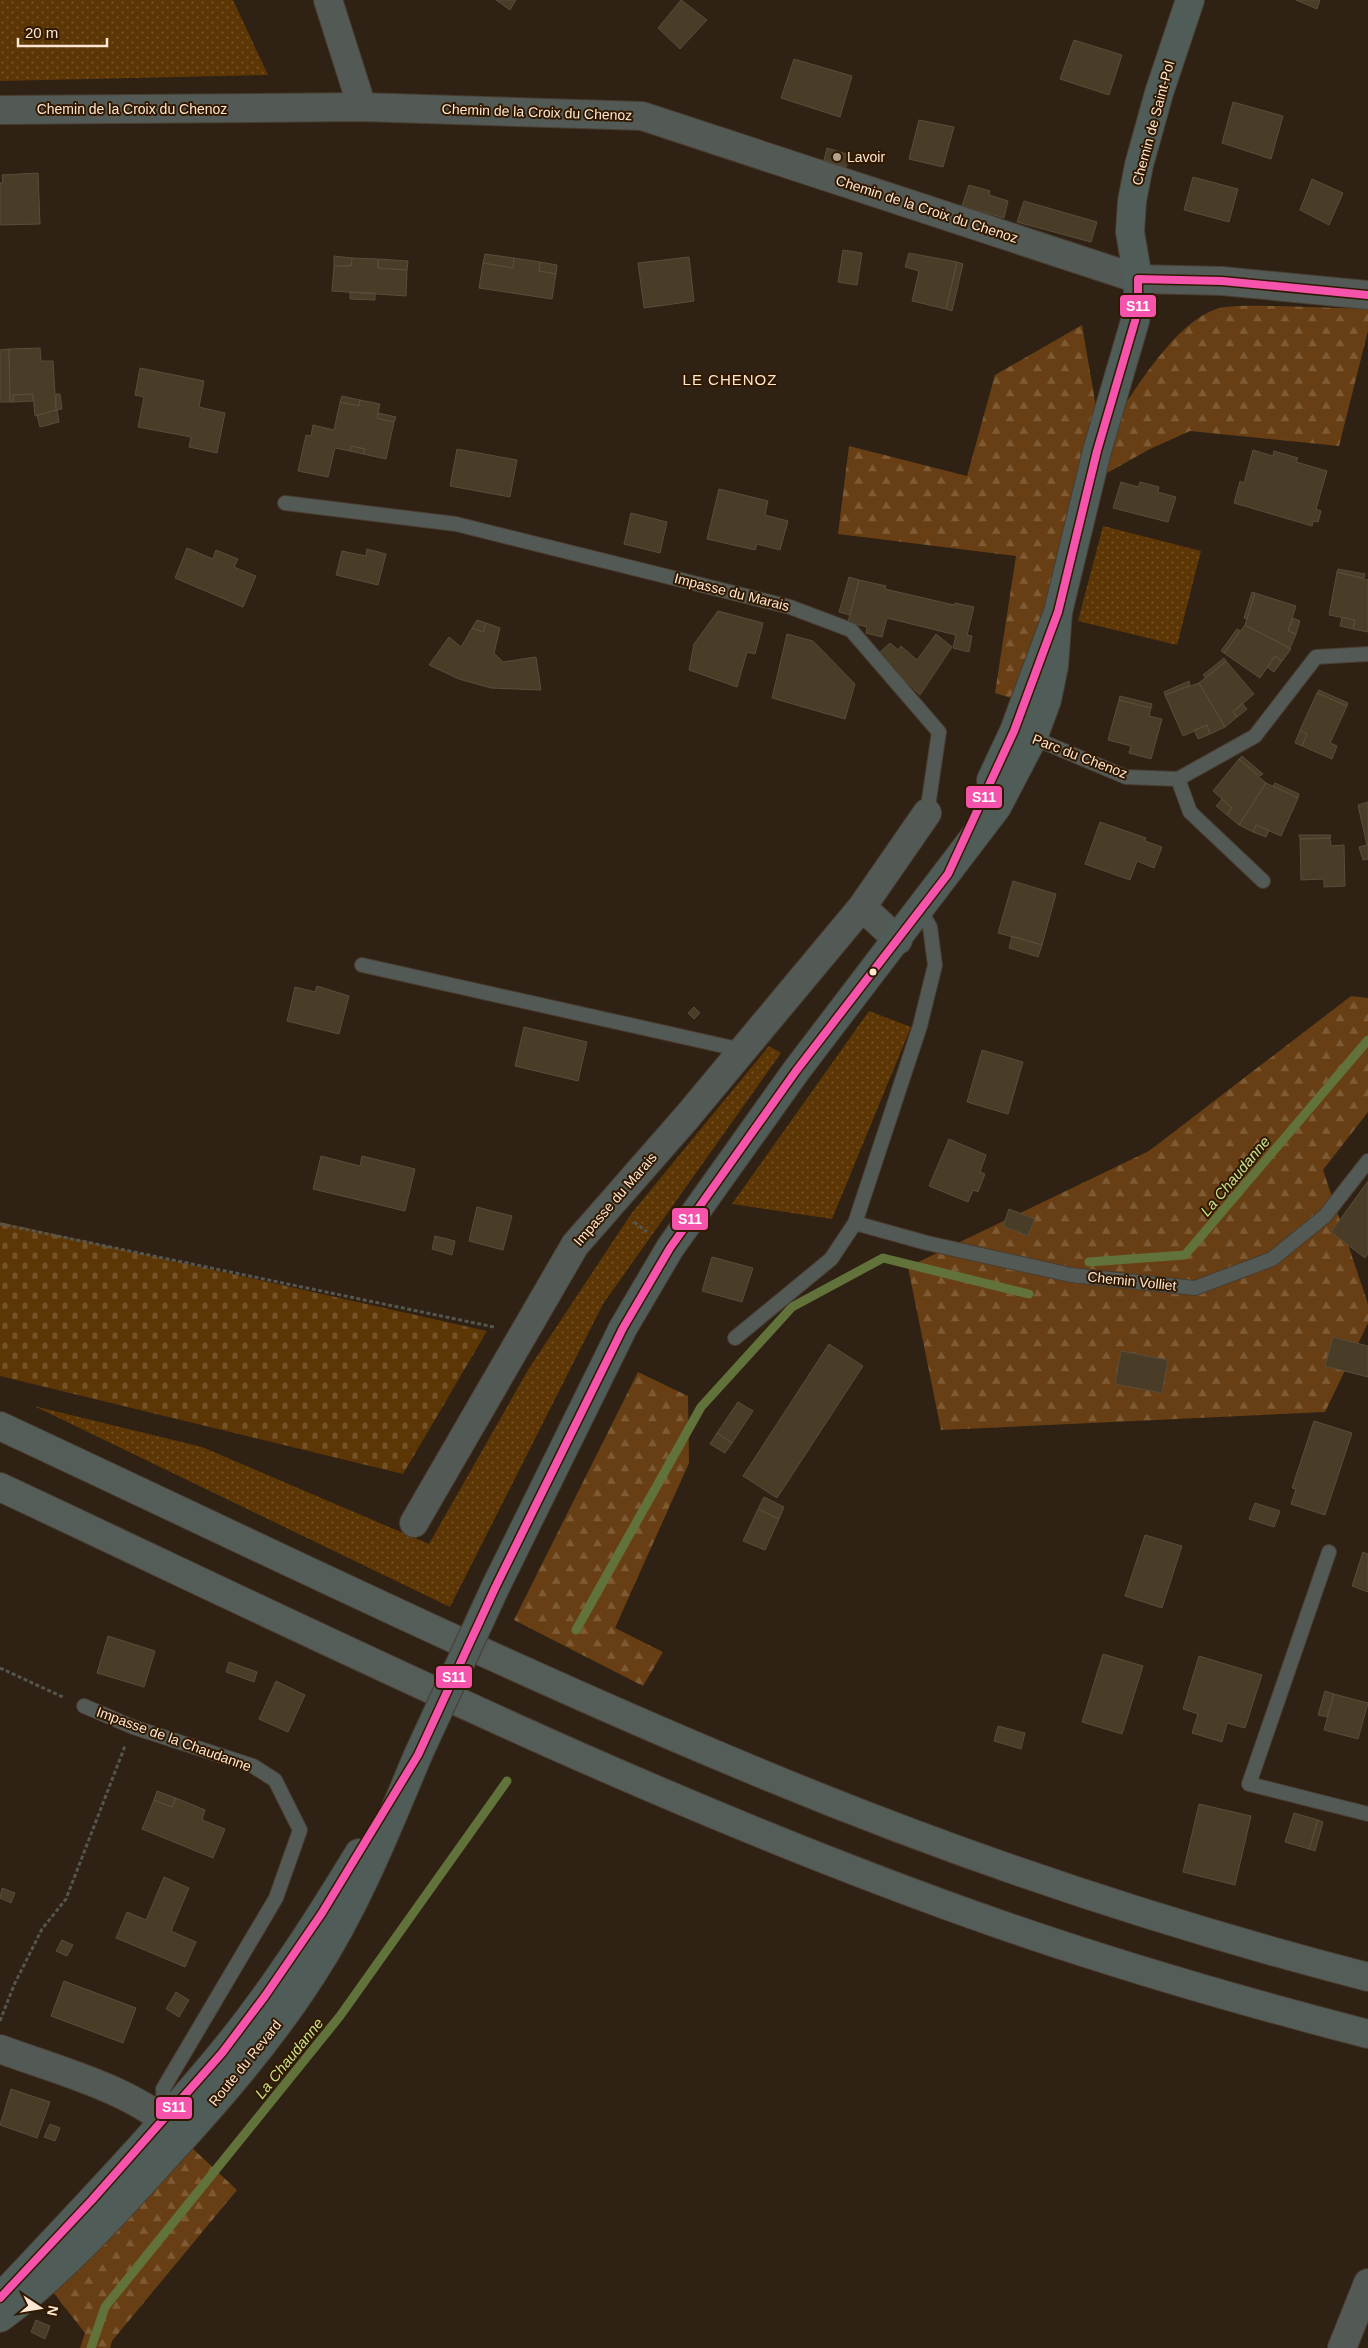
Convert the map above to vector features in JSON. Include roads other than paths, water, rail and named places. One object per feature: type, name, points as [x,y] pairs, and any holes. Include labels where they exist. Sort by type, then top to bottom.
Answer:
[{"type":"highway","points":[[0,1426],[599,1704],[754,1771],[888,1824],[1018,1870],[1159,1917],[1368,1977]]},
{"type":"highway","points":[[0,1487],[319,1638],[601,1766],[728,1820],[998,1924],[1156,1974],[1368,2034]]},
{"type":"main road","name":"Chemin de Saint-Pol","points":[[1138,279],[1130,232],[1137,174],[1159,93],[1190,0]]},
{"type":"main road","name":"Route du Revard","points":[[0,2318],[68,2261],[109,2220],[255,2055],[313,1972],[379,1849],[418,1755],[494,1588],[623,1328],[670,1248],[796,1071],[948,874],[996,807],[1024,734],[1047,700],[1054,666],[1058,612],[1097,451],[1135,321],[1138,279]]},
{"type":"main road","name":"Route du Revard","points":[[0,2298],[92,2200],[165,2118],[222,2053],[266,1996],[322,1913],[418,1755]]},
{"type":"street","points":[[328,0],[362,107]]},
{"type":"street","name":"Chemin de la Croix du Chenoz","points":[[0,110],[362,107],[642,116],[1138,279]]},
{"type":"street","points":[[1138,279],[1222,281],[1368,295]]},
{"type":"street","name":"Impasse du Marais","points":[[414,1523],[575,1245],[862,907],[927,813]]},
{"type":"street","points":[[862,907],[898,940]]},
{"type":"street","points":[[0,2049],[125,2096],[165,2118],[184,2137]]},
{"type":"street","points":[[1342,2348],[1368,2283]]},
{"type":"lane","name":"Impasse du Marais","points":[[285,503],[456,524],[790,606],[851,630],[939,732],[927,813]]},
{"type":"lane","points":[[1262,881],[1190,812],[1178,779],[1256,736],[1316,657],[1368,654]]},
{"type":"lane","name":"Parc du Chenoz","points":[[1024,734],[1126,777],[1178,779]]},
{"type":"lane","points":[[735,1338],[832,1259],[855,1223],[920,1026],[935,965],[930,928],[920,910]]},
{"type":"lane","points":[[362,965],[742,1050]]},
{"type":"lane","name":"Chemin Volliet","points":[[855,1223],[927,1243],[1071,1275],[1195,1288],[1272,1259],[1325,1216],[1368,1161]]},
{"type":"lane","points":[[1329,1552],[1249,1784],[1368,1814]]},
{"type":"lane","name":"Impasse de la Chaudanne","points":[[84,1706],[133,1727],[253,1766],[275,1780],[300,1830],[276,1898],[163,2089],[165,2118]]},
{"type":"waterway","name":"La Chaudanne","points":[[1089,1262],[1185,1255],[1368,1040]]},
{"type":"waterway","points":[[576,1630],[701,1407],[792,1307],[883,1258],[1029,1294]]},
{"type":"waterway","name":"La Chaudanne","points":[[91,2348],[105,2307],[340,2016],[507,1781]]},
{"type":"place","name":"Lavoir","points":[[837,157]]},
{"type":"district","name":"LE CHENOZ","points":[[730,379]]}]
